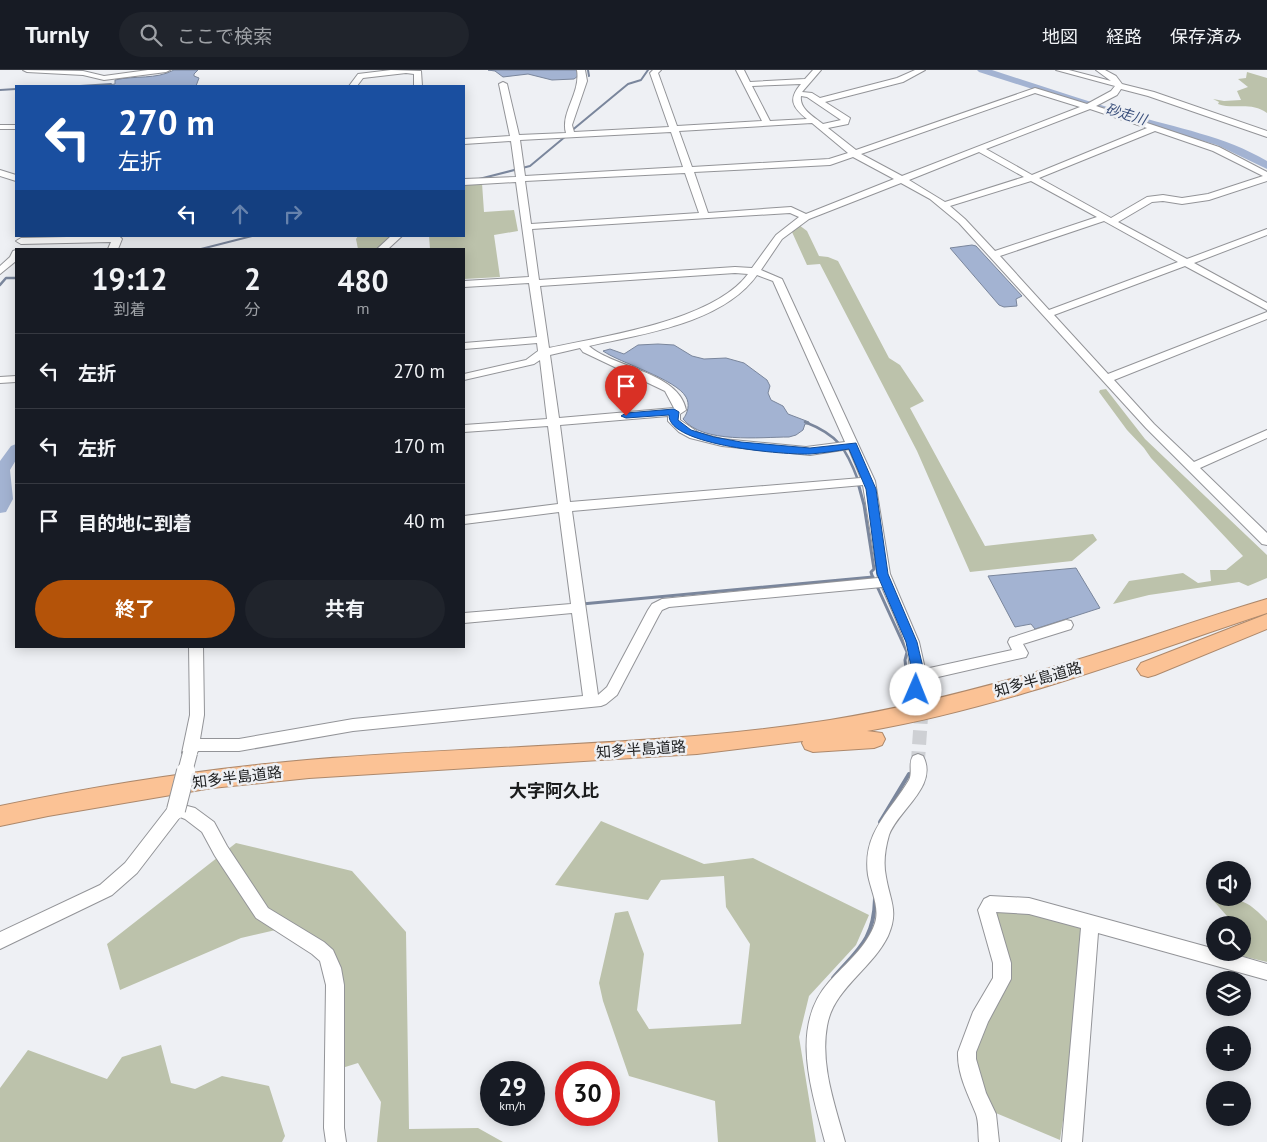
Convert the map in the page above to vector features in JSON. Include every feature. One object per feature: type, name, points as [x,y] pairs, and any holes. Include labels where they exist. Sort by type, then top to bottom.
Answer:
[{"type":"highway","name":"知多半島道路","points":[[0,802],[198,768],[312,756],[618,739],[752,726],[822,716],[954,690],[1055,662],[1267,593]]},
{"type":"highway","name":"知多半島道路","points":[[0,816],[57,804],[212,778],[338,767],[697,745],[892,718],[963,701],[1068,671],[1267,606]]},
{"type":"highway","points":[[1148,669],[1267,621]]},
{"type":"highway","points":[[630,750],[646,754],[874,738]]},
{"type":"street","points":[[27,70],[83,73],[104,78],[130,72],[166,70]]},
{"type":"street","points":[[354,85],[361,76],[406,70],[418,73],[418,85]]},
{"type":"street","points":[[570,135],[568,125],[583,81],[581,70]]},
{"type":"street","points":[[658,70],[654,73],[705,216]]},
{"type":"street","points":[[740,70],[767,124]]},
{"type":"street","points":[[817,70],[797,94],[797,104],[813,121],[855,154],[925,192],[962,221],[1150,426],[1267,541]]},
{"type":"street","points":[[818,100],[900,80],[921,70]]},
{"type":"street","points":[[1060,70],[1151,94],[1267,134]]},
{"type":"street","points":[[1100,70],[1113,78],[1119,85]]},
{"type":"street","points":[[746,84],[808,81]]},
{"type":"street","points":[[503,84],[514,138],[527,227],[591,701]]},
{"type":"street","points":[[465,377],[530,362],[543,353],[658,327],[699,314],[733,294],[755,271],[779,237],[806,217],[1091,105],[1114,93],[1119,85]]},
{"type":"street","points":[[465,182],[830,162],[1035,90],[1091,105],[1226,154],[1267,177]]},
{"type":"street","points":[[797,94],[808,95],[818,100],[847,120],[821,127]]},
{"type":"street","points":[[465,141],[813,121]]},
{"type":"street","points":[[0,127],[15,126]]},
{"type":"street","points":[[944,205],[1032,178],[1155,128]]},
{"type":"street","points":[[979,149],[1267,307]]},
{"type":"street","points":[[0,173],[15,178]]},
{"type":"street","points":[[994,255],[1108,220],[1150,199],[1163,198],[1182,201],[1209,197],[1267,177]]},
{"type":"street","points":[[527,227],[791,210],[806,217]]},
{"type":"street","points":[[1047,313],[1055,312],[1267,232]]},
{"type":"street","points":[[383,248],[396,237]]},
{"type":"street","points":[[20,242],[117,239],[112,248]]},
{"type":"street","points":[[0,271],[15,256]]},
{"type":"street","points":[[465,284],[534,282],[689,271],[735,270],[755,271],[777,278],[869,481],[886,582],[912,642],[917,683],[1022,653],[1015,642],[1066,625]]},
{"type":"street","points":[[1108,378],[1267,314]]},
{"type":"street","points":[[465,346],[542,340]]},
{"type":"street","points":[[465,428],[680,410],[679,404],[670,389],[587,350],[582,344]]},
{"type":"street","points":[[0,380],[15,379]]},
{"type":"street","points":[[674,412],[674,420],[680,428],[692,434],[713,440],[741,445],[810,451],[852,445]]},
{"type":"street","points":[[1193,467],[1267,434]]},
{"type":"street","points":[[465,520],[566,507],[869,481]]},
{"type":"street","points":[[191,749],[239,745],[353,726],[605,698],[610,694],[653,613],[657,607],[666,602],[886,582]]},
{"type":"street","points":[[465,618],[578,608]]},
{"type":"street","points":[[0,941],[106,890],[131,868],[176,810],[197,715],[196,648]]},
{"type":"street","points":[[835,1142],[816,1058],[819,1020],[826,1001],[833,991],[873,948],[885,920],[884,899],[877,880],[877,848],[882,832],[893,811],[908,794],[919,774],[918,760]]},
{"type":"street","points":[[176,810],[189,812],[208,828],[262,913],[318,948],[327,956],[332,968],[335,986],[334,1109],[336,1142]]},
{"type":"street","points":[[989,1142],[986,1114],[977,1096],[967,1059],[967,1052],[980,1018],[1002,979],[1002,963],[987,907],[990,904],[1029,906],[1267,972]]},
{"type":"street","points":[[1072,1142],[1090,922]]},
{"type":"green space","points":[[1247,72],[1267,78],[1267,113],[1261,109],[1249,106],[1224,106],[1218,104],[1219,102],[1213,99],[1224,101],[1241,100],[1237,91],[1248,87],[1238,79],[1246,78]]},
{"type":"green space","points":[[482,183],[484,212],[514,210],[518,231],[494,235],[500,277],[465,279],[465,248],[430,248],[429,237],[465,237],[465,184]]},
{"type":"green space","points":[[799,225],[807,231],[819,256],[838,261],[889,358],[900,365],[924,401],[910,408],[985,546],[1093,534],[1097,540],[1072,561],[970,572],[917,451],[820,264],[807,265],[792,232]]},
{"type":"green space","points":[[357,237],[391,237],[377,248],[358,248]]},
{"type":"green space","points":[[1106,389],[1145,439],[1267,555],[1267,578],[1248,586],[1239,582],[1149,595],[1113,604],[1129,581],[1183,573],[1198,583],[1211,581],[1210,570],[1226,570],[1243,556],[1127,430],[1099,392]]},
{"type":"green space","points":[[601,821],[704,864],[753,858],[869,915],[856,945],[809,996],[799,1037],[816,1142],[718,1142],[715,1101],[629,1076],[603,1001],[599,983],[615,913],[628,911],[644,954],[637,1010],[649,1029],[741,1024],[750,944],[726,907],[724,876],[661,880],[648,900],[555,885]]},
{"type":"green space","points":[[236,843],[352,871],[406,932],[409,1129],[478,1128],[503,1142],[377,1142],[381,1102],[358,1063],[342,1068],[340,970],[293,926],[241,938],[120,990],[107,944]]},
{"type":"green space","points":[[996,906],[1079,922],[1084,930],[1073,1055],[1060,1140],[991,1111],[971,1050],[1005,980],[990,910]]},
{"type":"green space","points":[[1218,906],[1251,906],[1267,921],[1267,962],[1251,958],[1251,916],[1227,916]]},
{"type":"green space","points":[[161,1045],[171,1083],[195,1089],[222,1076],[269,1086],[285,1136],[282,1142],[0,1142],[0,1088],[28,1050],[107,1079],[122,1057]]},
{"type":"water","points":[[174,70],[198,70],[194,76],[199,78],[196,85],[108,85],[115,84],[115,80],[167,73]]},
{"type":"water","points":[[488,70],[577,70],[578,76],[574,79],[552,80],[528,74],[503,77],[495,71]]},
{"type":"water","points":[[976,246],[1022,296],[1016,299],[1017,306],[1004,307],[999,305],[950,248]]},
{"type":"water","points":[[638,345],[674,345],[692,356],[704,359],[726,358],[744,363],[767,380],[770,386],[768,393],[771,400],[783,406],[788,414],[809,422],[809,424],[805,424],[803,430],[796,435],[763,438],[718,436],[692,427],[683,419],[688,403],[680,390],[660,378],[603,351],[610,349],[624,354]]},
{"type":"water","points":[[1076,568],[1100,608],[1035,629],[1031,624],[1015,627],[988,576]]},
{"type":"waterway","points":[[588,70],[589,76]]},
{"type":"waterway","points":[[570,132],[628,84],[641,80],[648,70]]},
{"type":"waterway","name":"砂走川","points":[[982,70],[1127,116],[1221,143],[1249,155],[1267,166]]},
{"type":"waterway","points":[[96,85],[111,84]]},
{"type":"waterway","points":[[0,90],[15,89]]},
{"type":"waterway","points":[[479,179],[530,166],[566,136]]},
{"type":"waterway","points":[[205,248],[248,237]]},
{"type":"waterway","points":[[0,285],[6,278],[15,278]]},
{"type":"waterway","points":[[805,422],[826,432],[839,444],[845,451],[858,480]]},
{"type":"waterway","points":[[0,508],[5,499],[2,470],[15,450]]},
{"type":"waterway","points":[[857,479],[864,505],[874,569],[871,572],[872,577]]},
{"type":"waterway","points":[[582,604],[872,577]]},
{"type":"waterway","points":[[876,584],[907,652],[905,660],[906,669]]},
{"type":"waterway","points":[[880,822],[909,774]]},
{"type":"waterway","points":[[833,978],[857,951],[868,934],[872,925],[875,899]]},
{"type":"tunnel","points":[[916,690],[922,703],[918,760]]},
{"type":"district","name":"大字阿久比","points":[[554,790]]},
{"type":"route","points":[[626,416],[674,412],[674,420],[680,428],[687,432],[713,440],[741,445],[810,451],[852,445],[871,489],[883,574],[912,642],[919,676],[916,690]]}]
